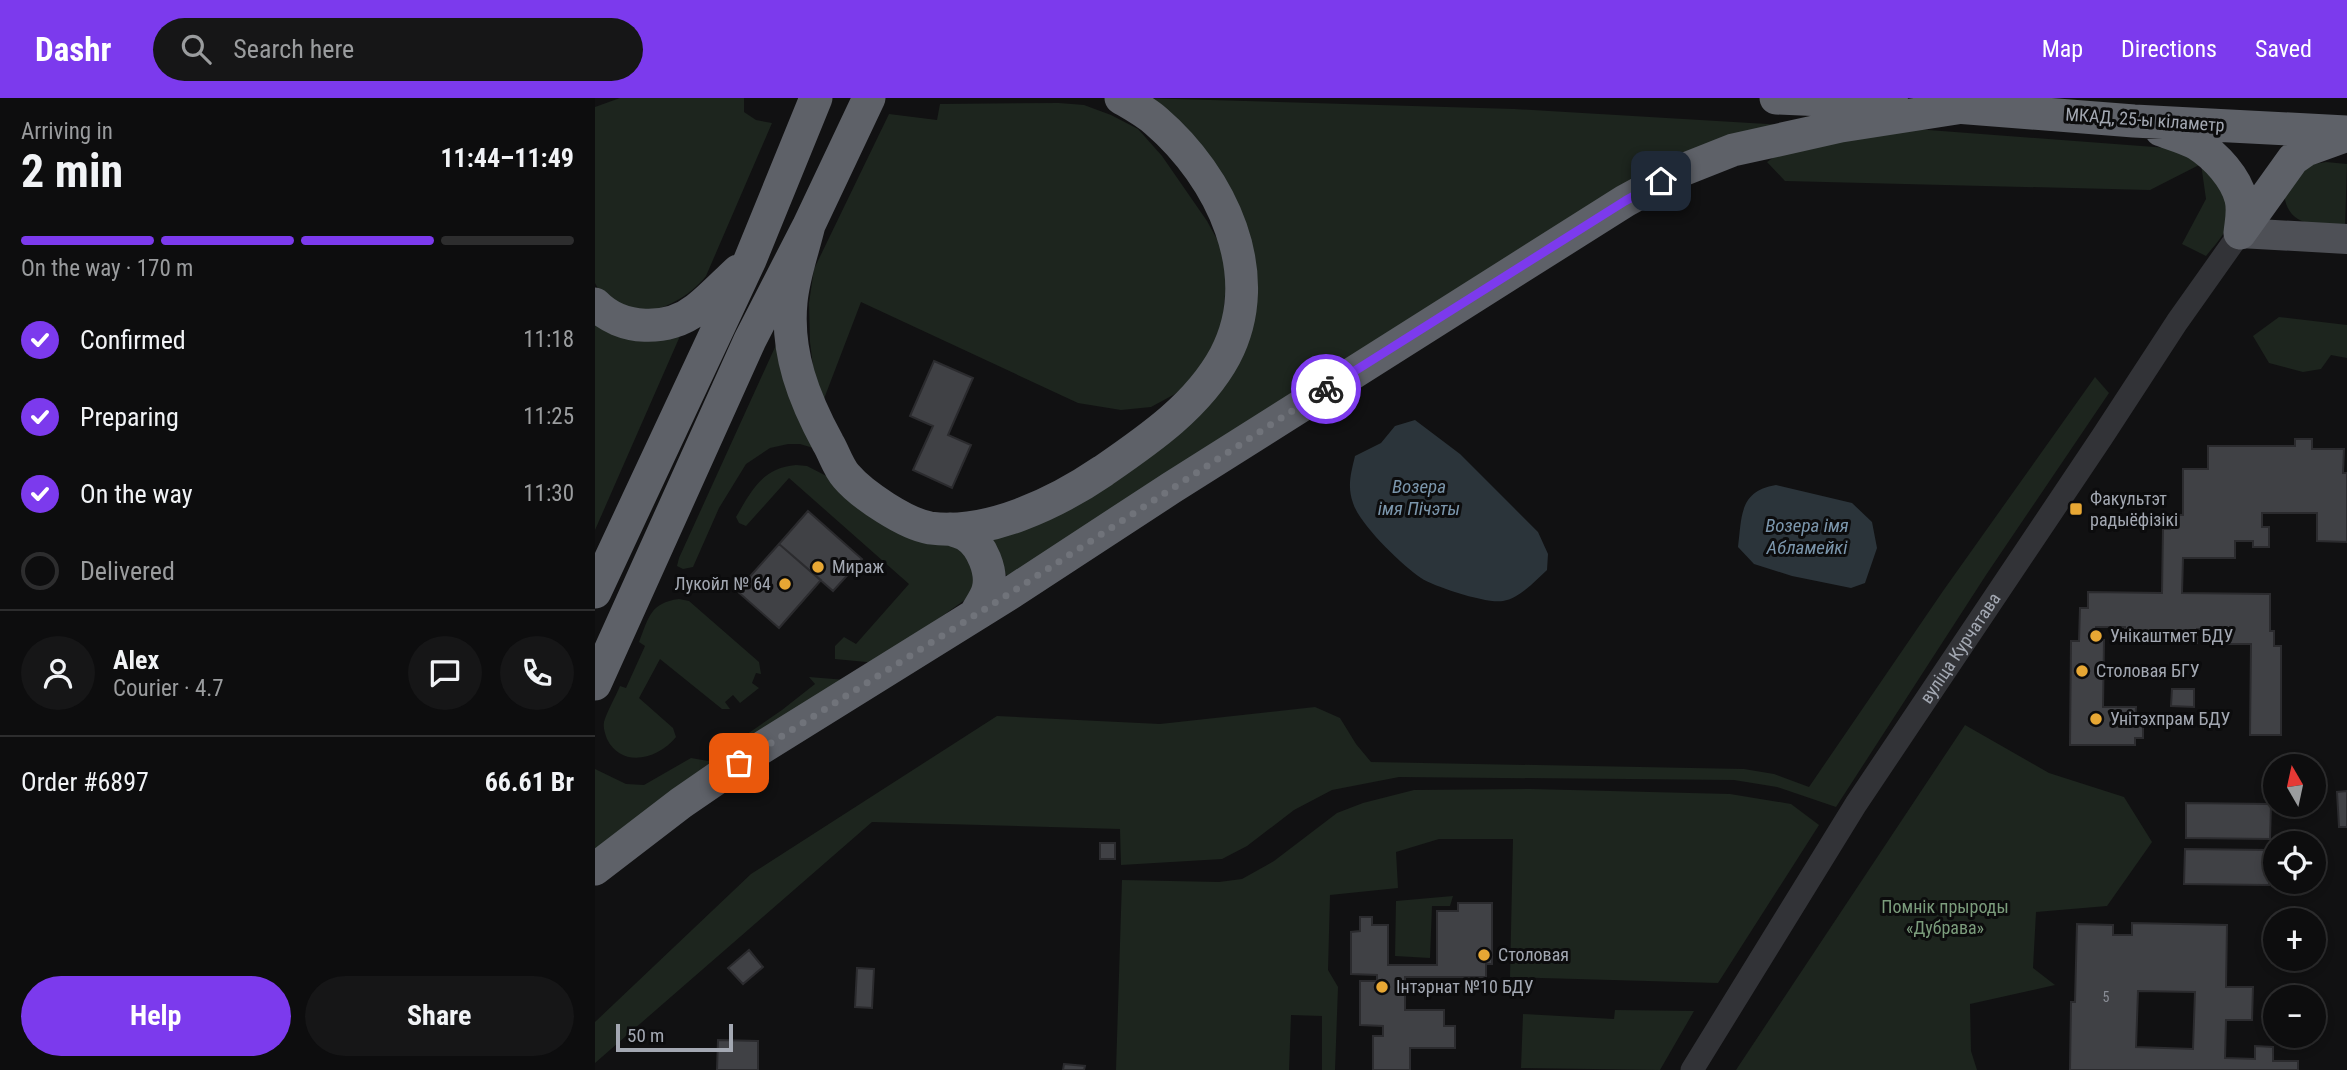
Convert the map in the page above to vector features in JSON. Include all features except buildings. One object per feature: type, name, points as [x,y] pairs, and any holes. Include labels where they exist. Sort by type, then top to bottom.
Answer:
[{"type":"highway","points":[[595,592],[750,260],[816,98]]},
{"type":"highway","points":[[595,684],[750,341],[869,98]]},
{"type":"highway","points":[[809,225],[791,300],[791,343],[811,412],[846,475],[889,511],[929,528],[986,524],[1036,509],[1084,484],[1144,443],[1195,398],[1225,356],[1240,316],[1242,279],[1239,252],[1222,206],[1191,157],[1171,134],[1154,119],[1121,98]]},
{"type":"highway","name":"МКАД, 25-ы кіламетр","points":[[1776,98],[1962,107],[2134,121],[2347,133]]},
{"type":"highway","points":[[595,869],[681,803],[758,750],[1625,201],[1680,171],[1733,150],[1841,126],[1962,107]]},
{"type":"highway","points":[[2134,121],[2196,143],[2214,157],[2238,189],[2242,214],[2240,233]]},
{"type":"highway","points":[[2240,233],[2293,159],[2306,150],[2347,133]]},
{"type":"highway","points":[[595,304],[615,318],[636,326],[681,319],[696,310],[750,260]]},
{"type":"highway","points":[[950,528],[975,543],[989,577],[988,591],[975,615]]},
{"type":"main road","points":[[2281,174],[2277,186],[2277,204],[2290,228],[2304,237]]},
{"type":"main road","points":[[2240,233],[2347,239]]},
{"type":"street","name":"вуліца Курчатава","points":[[1692,1070],[1856,804],[2177,321],[2240,233]]},
{"type":"street","points":[[2218,265],[2250,247],[2304,237]]},
{"type":"green space","points":[[620,98],[744,98],[744,112],[756,120],[772,123],[706,276],[691,291],[675,301],[638,316],[601,294],[595,283],[595,107]]},
{"type":"green space","points":[[1141,98],[1514,109],[1783,125],[1007,576],[987,536],[1142,460],[1250,283]]},
{"type":"green space","points":[[940,104],[1084,105],[1138,129],[1162,156],[1218,241],[1228,265],[1221,335],[1192,380],[1175,394],[1151,407],[1121,410],[1078,403],[861,302],[822,404],[815,382],[810,342],[809,303],[814,269],[889,114],[937,120]]},
{"type":"green space","points":[[1876,128],[2181,149],[2204,158],[2221,174],[2232,200],[2230,219],[2222,236],[2206,256],[2182,244],[2206,199],[2201,164],[2150,190],[1785,181],[1767,162],[1787,148]]},
{"type":"green space","points":[[2326,162],[2347,164],[2345,227],[2304,222],[2290,212],[2286,202],[2284,190],[2309,165]]},
{"type":"green space","points":[[2279,317],[2347,325],[2347,358],[2331,355],[2321,369],[2303,372],[2269,363],[2253,336]]},
{"type":"green space","points":[[595,319],[680,336],[595,530]]},
{"type":"green space","points":[[776,345],[820,450],[800,444],[788,444],[770,448],[746,464],[719,508],[693,567],[683,569],[677,566],[679,558]]},
{"type":"green space","points":[[2095,377],[2109,393],[1986,575],[1836,807],[1777,787],[1734,780],[1399,777],[1332,790],[1294,810],[1247,846],[1222,859],[1121,865],[1120,829],[872,822],[595,1063],[595,1022],[751,874],[997,716],[1160,724],[1315,707],[1340,718],[1371,762],[1744,769],[1774,774],[1809,787],[1943,591]]},
{"type":"green space","points":[[796,465],[807,466],[951,540],[975,562],[973,594],[877,663],[835,659],[835,646],[844,637],[856,644],[909,584],[789,478],[746,526],[739,523],[736,517],[759,482],[775,471]]},
{"type":"green space","points":[[679,599],[689,601],[759,662],[761,674],[756,673],[752,683],[759,688],[740,703],[733,695],[725,702],[730,709],[722,709],[660,659],[639,698],[673,728],[676,737],[660,751],[650,755],[640,758],[622,754],[607,739],[605,718],[620,686],[626,688],[645,646],[639,642],[652,613],[662,604]]},
{"type":"green space","points":[[809,677],[846,680],[595,854],[595,769],[626,784],[644,785],[691,758],[708,761],[815,684]]},
{"type":"green space","name":"Помнік прыроды «Дубрава»","points":[[1965,725],[2049,773],[2124,797],[2152,842],[2107,906],[2036,912],[2033,968],[2055,985],[1970,1004],[1971,1051],[1977,1070],[1736,1070]]},
{"type":"green space","points":[[1531,789],[1730,794],[1791,804],[1819,825],[1718,983],[1510,977],[1513,839],[1439,839],[1396,852],[1398,888],[1330,895],[1328,970],[1338,987],[1335,1070],[1322,1070],[1322,1016],[1291,1015],[1289,1070],[1116,1070],[1122,880],[1219,882],[1242,879],[1274,861],[1337,813],[1363,803],[1414,790]]},
{"type":"green space","points":[[1453,896],[1450,906],[1432,906],[1430,958],[1395,956],[1396,901]]},
{"type":"green space","points":[[1615,1010],[1694,1011],[1660,1070],[1521,1068],[1523,1014],[1614,1019]]},
{"type":"water","name":"Возера імя Пічэты","points":[[1415,420],[1460,454],[1538,532],[1548,554],[1547,570],[1515,596],[1503,601],[1485,600],[1428,582],[1393,554],[1357,512],[1350,485],[1355,456],[1381,443],[1395,426]]},
{"type":"water","name":"Возера імя Абламейкі","points":[[1776,485],[1852,503],[1872,522],[1877,548],[1865,583],[1851,588],[1792,576],[1754,564],[1738,547],[1742,515],[1749,499],[1764,488]]},
{"type":"way so far","points":[[739,763],[1012,592],[1326,389]]},
{"type":"place","name":"Факультэт радыёфізікі","points":[[2076,509]]},
{"type":"place","name":"Мираж","points":[[818,567]]},
{"type":"place","name":"Лукойл № 64","points":[[785,584]]},
{"type":"place","name":"Унікаштмет БДУ","points":[[2096,636]]},
{"type":"place","name":"Столовая БГУ","points":[[2082,671]]},
{"type":"place","name":"Унітэхпрам БДУ","points":[[2096,719]]},
{"type":"place","name":"Столовая","points":[[1484,955]]},
{"type":"place","name":"Інтэрнат №10 БДУ","points":[[1382,987]]},
{"type":"route","points":[[1326,389],[1661,181]]}]
